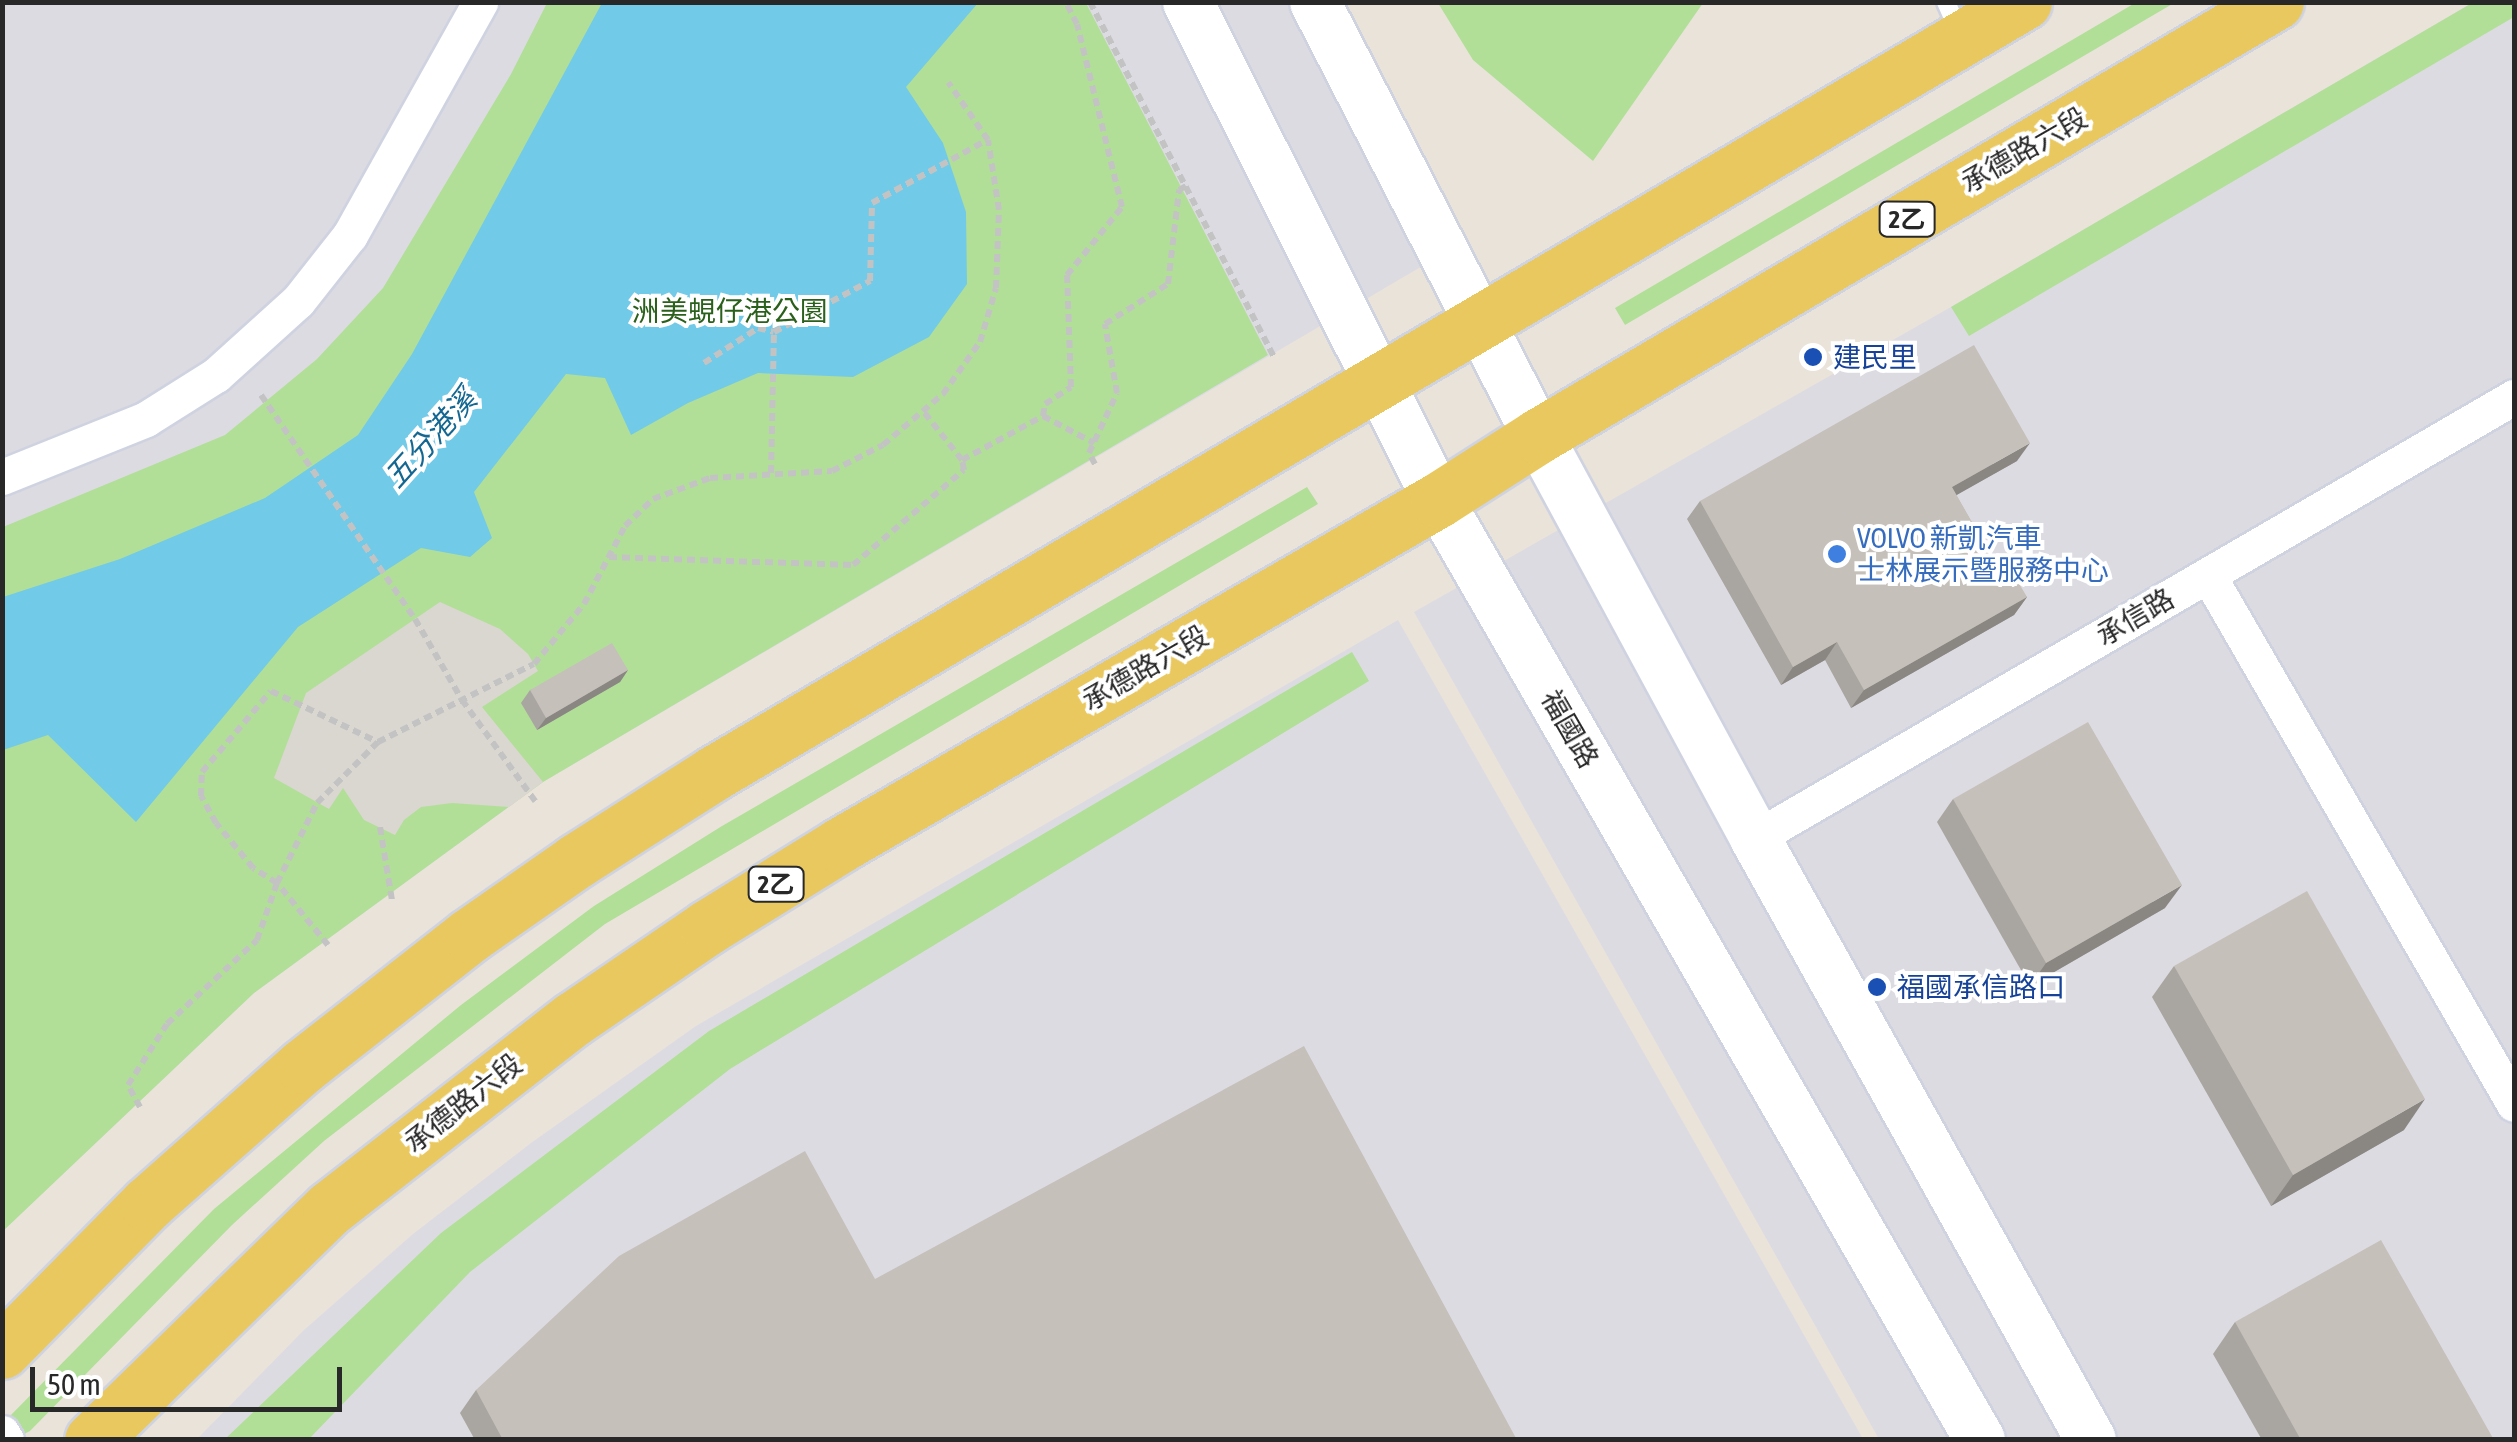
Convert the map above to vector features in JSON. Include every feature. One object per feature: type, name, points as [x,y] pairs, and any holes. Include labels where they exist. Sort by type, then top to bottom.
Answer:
[{"type":"main road","points":[[2,1352],[148,1204],[274,1091],[485,925],[714,773],[1480,324],[1954,21],[2024,2]]},
{"type":"main road","name":"承德路六段","points":[[92,1440],[330,1208],[573,1019],[840,844],[1438,500],[1538,436],[2276,2]]},
{"type":"street","points":[[2,477],[146,419],[216,375],[298,300],[350,235],[480,2]]},
{"type":"street","name":"福國路","points":[[1188,2],[1438,500],[1980,1440]]},
{"type":"street","points":[[1315,2],[1538,436],[1755,838],[2090,1440]]},
{"type":"street","name":"承信路","points":[[1755,838],[2514,397]]},
{"type":"street","points":[[2208,575],[2514,1104]]},
{"type":"path","points":[[1043,416],[1045,404],[1071,387],[1067,275],[1122,207],[1077,24],[1066,2]]},
{"type":"path","points":[[1090,2],[1274,357]]},
{"type":"path","points":[[140,1107],[128,1085],[167,1024],[257,940],[276,883],[317,803],[378,742],[534,664],[584,604],[625,526],[653,499],[710,478],[832,471],[883,445],[943,394],[980,342],[996,288],[999,210],[988,140],[948,82]]},
{"type":"path","points":[[704,363],[758,328],[774,332],[870,281],[872,203],[988,140]]},
{"type":"path","points":[[1094,464],[1089,453],[1117,392],[1105,324],[1168,284],[1179,190],[1186,186]]},
{"type":"path","points":[[772,473],[774,332]]},
{"type":"path","points":[[262,396],[415,619],[462,700],[535,801]]},
{"type":"path","points":[[609,557],[852,565],[964,470],[962,460],[924,411]]},
{"type":"path","points":[[1043,416],[1094,443]]},
{"type":"path","points":[[962,460],[1043,416]]},
{"type":"path","points":[[328,945],[276,883],[253,868],[216,823],[202,796],[202,772],[270,691],[378,742]]},
{"type":"path","points":[[380,828],[392,900]]},
{"type":"shaded area","name":"洲美蜆仔港公園","points":[[3,3],[1326,3],[1453,248],[543,782],[254,993],[3,1231]]},
{"type":"shaded area","points":[[2472,3],[2514,3],[2514,1439],[1879,1439],[1414,612],[1951,307]]},
{"type":"shaded area","points":[[440,602],[500,629],[528,654],[538,671],[482,707],[543,782],[509,807],[452,803],[421,807],[404,820],[395,835],[364,820],[343,788],[329,809],[274,778],[306,693]]},
{"type":"shaded area","points":[[1398,620],[1863,1439],[196,1440],[303,1331],[413,1234],[531,1143],[696,1026]]},
{"type":"green space","name":"洲美蜆仔港公園","points":[[547,3],[1086,3],[1268,355],[543,782],[254,993],[3,1231],[3,527],[225,435],[317,359],[383,288],[511,74]]},
{"type":"green space","points":[[1438,3],[1703,3],[1593,161],[1473,60]]},
{"type":"green space","points":[[2135,3],[2174,3],[1625,325],[1615,308]]},
{"type":"green space","points":[[2472,3],[2514,3],[2514,17],[1969,336],[1951,307]]},
{"type":"green space","points":[[1307,487],[1318,504],[605,924],[324,1141],[232,1225],[30,1431],[22,1435],[8,1425],[9,1417],[214,1209],[461,1005],[594,906],[722,826]]},
{"type":"green space","points":[[1352,652],[1369,681],[730,1069],[470,1272],[309,1439],[225,1439],[441,1233],[709,1031]]},
{"type":"water","name":"五分港溪","points":[[602,3],[978,3],[906,87],[943,143],[966,212],[967,284],[929,337],[853,377],[758,373],[688,403],[631,435],[605,378],[566,374],[474,492],[492,538],[470,557],[421,548],[298,627],[136,822],[48,735],[3,750],[3,597],[120,559],[265,498],[358,435],[412,354]]},
{"type":"building","name":"VOLVO 新凱汽車 士林展示暨服務中心","points":[[1974,345],[2030,443],[1952,487],[2002,575],[2011,570],[2027,597],[1864,690],[1837,642],[1793,667],[1700,501]]},
{"type":"building","points":[[612,643],[628,670],[546,718],[530,690]]},
{"type":"building","points":[[2088,722],[2182,885],[2046,963],[1953,799]]},
{"type":"building","points":[[2307,891],[2425,1099],[2293,1175],[2174,966]]},
{"type":"building","points":[[1304,1046],[1517,1440],[503,1440],[476,1390],[619,1256],[805,1151],[875,1279]]},
{"type":"building","points":[[2381,1240],[2494,1440],[2301,1440],[2235,1322]]},
{"type":"place","name":"建民里","points":[[1813,357]]},
{"type":"place","name":"VOLVO 新凱汽車 士林展示暨服務中心","points":[[1837,554]]},
{"type":"place","name":"福國承信路口","points":[[1877,987]]}]
